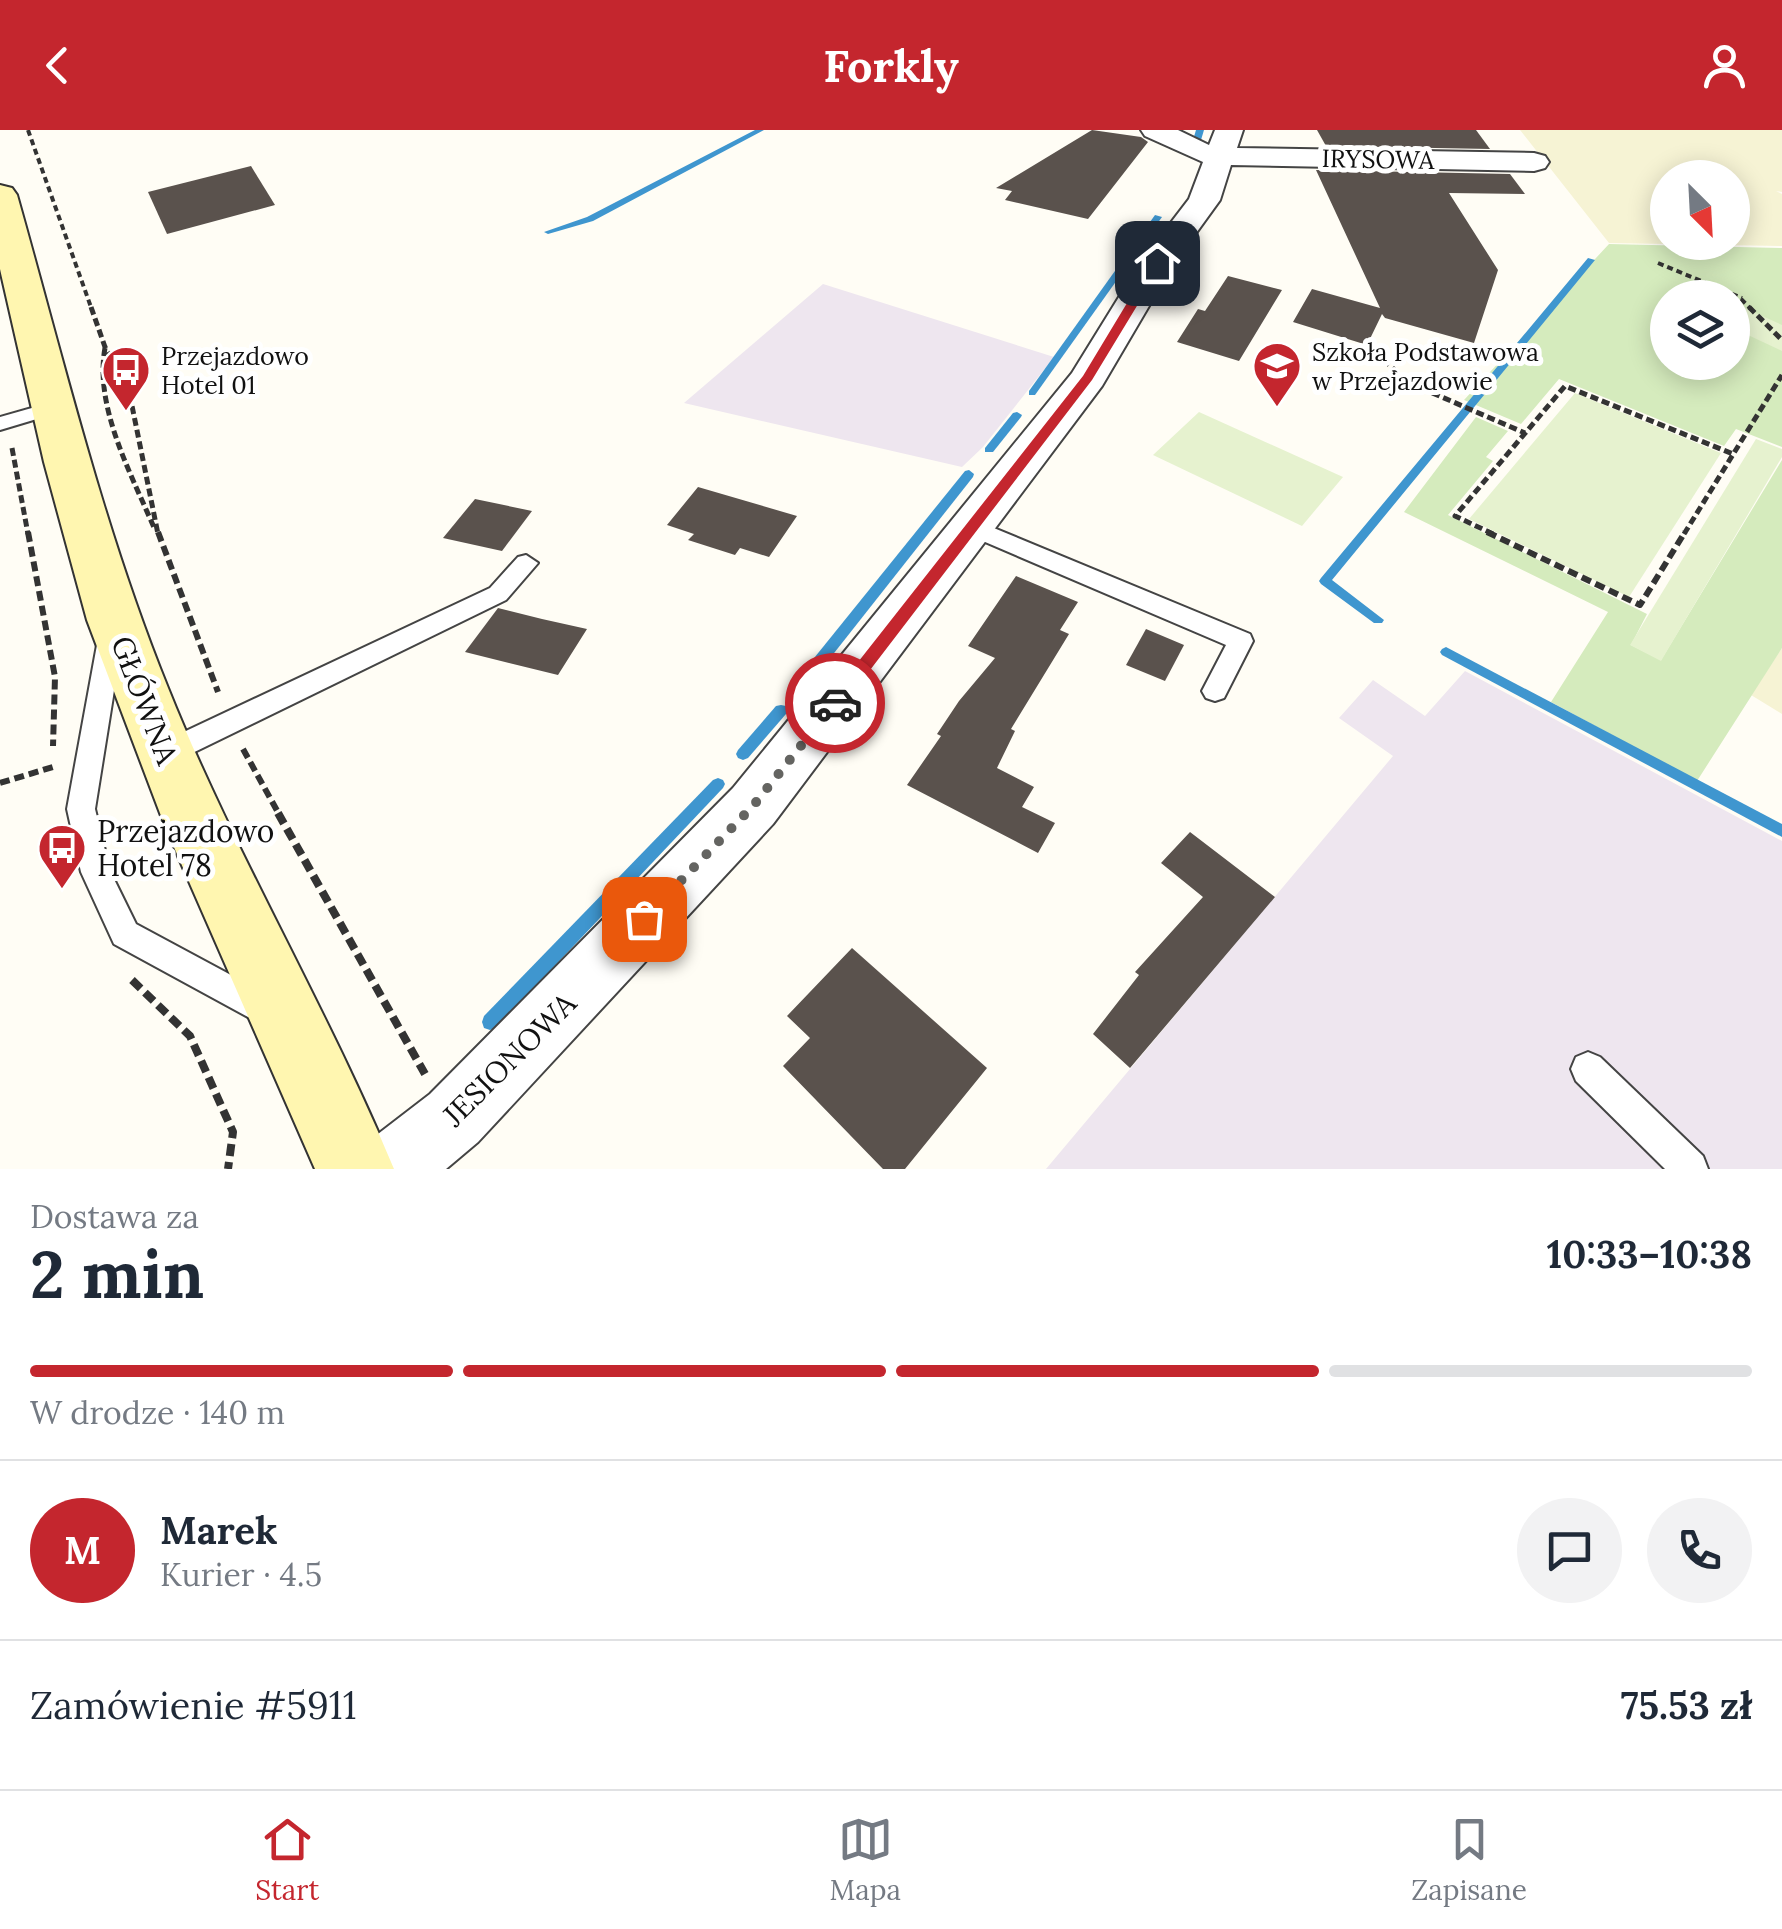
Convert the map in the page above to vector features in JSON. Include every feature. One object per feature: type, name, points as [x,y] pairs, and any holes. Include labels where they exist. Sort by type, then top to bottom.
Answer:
[{"type":"main road","name":"GŁÓWNA","points":[[2,201],[53,408],[114,620],[164,754],[355,1169]]},
{"type":"street","name":"IRYSOWA","points":[[1155,130],[1203,153],[1226,143],[1534,162]]},
{"type":"street","name":"JESIONOWA","points":[[390,1169],[454,1118],[753,806],[1088,378],[1157,263],[1204,200],[1226,143]]},
{"type":"lane","points":[[0,424],[53,408]]},
{"type":"lane","points":[[972,527],[1241,641],[1215,691]]},
{"type":"lane","points":[[164,754],[498,594],[526,562]]},
{"type":"lane","points":[[114,620],[81,809],[96,872],[125,934],[288,1022]]},
{"type":"lane","points":[[1588,1069],[1690,1169]]},
{"type":"path","points":[[28,130],[105,347],[114,358],[138,423],[159,536]]},
{"type":"path","points":[[1658,263],[1739,297],[1782,340]]},
{"type":"path","points":[[105,347],[100,374],[135,486],[159,536],[230,724],[394,1025]]},
{"type":"path","points":[[1375,351],[1407,382],[1525,433]]},
{"type":"path","points":[[1733,454],[1564,386],[1455,516],[1640,605],[1782,375]]},
{"type":"path","points":[[0,783],[52,767]]},
{"type":"path","points":[[228,1169],[233,1132]]},
{"type":"shaded area","points":[[1520,130],[1782,130],[1782,192],[1776,191],[1782,194],[1782,246],[1750,245],[1750,160],[1650,160],[1650,244],[1609,243]]},
{"type":"shaded area","points":[[823,284],[1054,357],[983,447],[962,467],[684,403]]},
{"type":"shaded area","points":[[1782,648],[1782,714],[1751,695]]},
{"type":"shaded area","points":[[1465,671],[1782,841],[1782,1169],[1046,1169],[1393,756],[1339,718],[1373,680],[1425,716]]},
{"type":"green space","points":[[1609,244],[1650,245],[1650,260],[1750,260],[1750,247],[1782,248],[1782,447],[1736,429],[1724,446],[1559,379],[1521,424],[1464,400]]},
{"type":"green space","points":[[1750,310],[1782,325],[1782,351],[1750,336]]},
{"type":"green space","points":[[1575,393],[1721,453],[1629,597],[1469,519]]},
{"type":"green space","points":[[1199,412],[1343,477],[1302,526],[1153,455]]},
{"type":"green space","points":[[1476,417],[1508,431],[1486,457],[1493,461],[1448,515],[1647,614],[1631,645],[1661,660],[1782,460],[1782,648],[1697,781],[1551,702],[1608,612],[1404,512]]},
{"type":"green space","points":[[1756,439],[1782,449],[1782,457],[1661,661],[1630,645]]},
{"type":"building","points":[[1092,130],[1141,137],[1148,142],[1088,219],[1005,200],[1012,191],[996,188]]},
{"type":"building","points":[[1317,130],[1476,130],[1490,149],[1326,146]]},
{"type":"building","points":[[251,166],[275,205],[167,234],[148,192]]},
{"type":"building","points":[[1316,170],[1510,174],[1525,194],[1449,193],[1498,270],[1474,343],[1382,314],[1367,345],[1293,322],[1312,289],[1380,308]]},
{"type":"building","points":[[1228,276],[1282,290],[1239,361],[1177,342],[1198,309],[1205,311]]},
{"type":"building","points":[[698,487],[797,516],[769,557],[740,548],[735,555],[688,540],[694,534],[667,525]]},
{"type":"building","points":[[475,499],[532,511],[502,551],[443,538]]},
{"type":"building","points":[[1016,576],[1078,602],[1060,630],[1069,634],[1011,729],[1015,731],[997,768],[1034,787],[1022,807],[1055,823],[1038,853],[907,785],[941,736],[937,734],[959,701],[995,658],[968,646]]},
{"type":"building","points":[[498,608],[587,629],[558,675],[465,652]]},
{"type":"building","points":[[1146,629],[1184,645],[1165,681],[1126,665]]},
{"type":"building","points":[[1190,832],[1275,897],[1130,1068],[1093,1034],[1139,975],[1135,972],[1203,897],[1161,863]]},
{"type":"building","points":[[852,948],[987,1068],[905,1169],[883,1169],[783,1066],[810,1038],[787,1016]]},
{"type":"waterway","points":[[548,232],[590,219],[760,130]]},
{"type":"waterway","points":[[1197,140],[1200,130]]},
{"type":"waterway","points":[[1032,393],[1158,217]]},
{"type":"waterway","points":[[1378,620],[1325,581],[1591,260]]},
{"type":"waterway","points":[[989,450],[1017,415]]},
{"type":"waterway","points":[[807,677],[969,474]]},
{"type":"waterway","points":[[1446,652],[1782,831]]},
{"type":"waterway","points":[[743,754],[781,710]]},
{"type":"waterway","points":[[490,1022],[718,784]]},
{"type":"way so far","points":[[644,919],[753,806],[835,703]]},
{"type":"place","name":"Szkoła Podstawowa w Przejazdowie","points":[[1277,408]]},
{"type":"place","name":"Przejazdowo Hotel 01","points":[[126,412]]},
{"type":"place","name":"Przejazdowo Hotel 78","points":[[62,890]]},
{"type":"route","points":[[835,703],[1088,378],[1157,263]]}]
